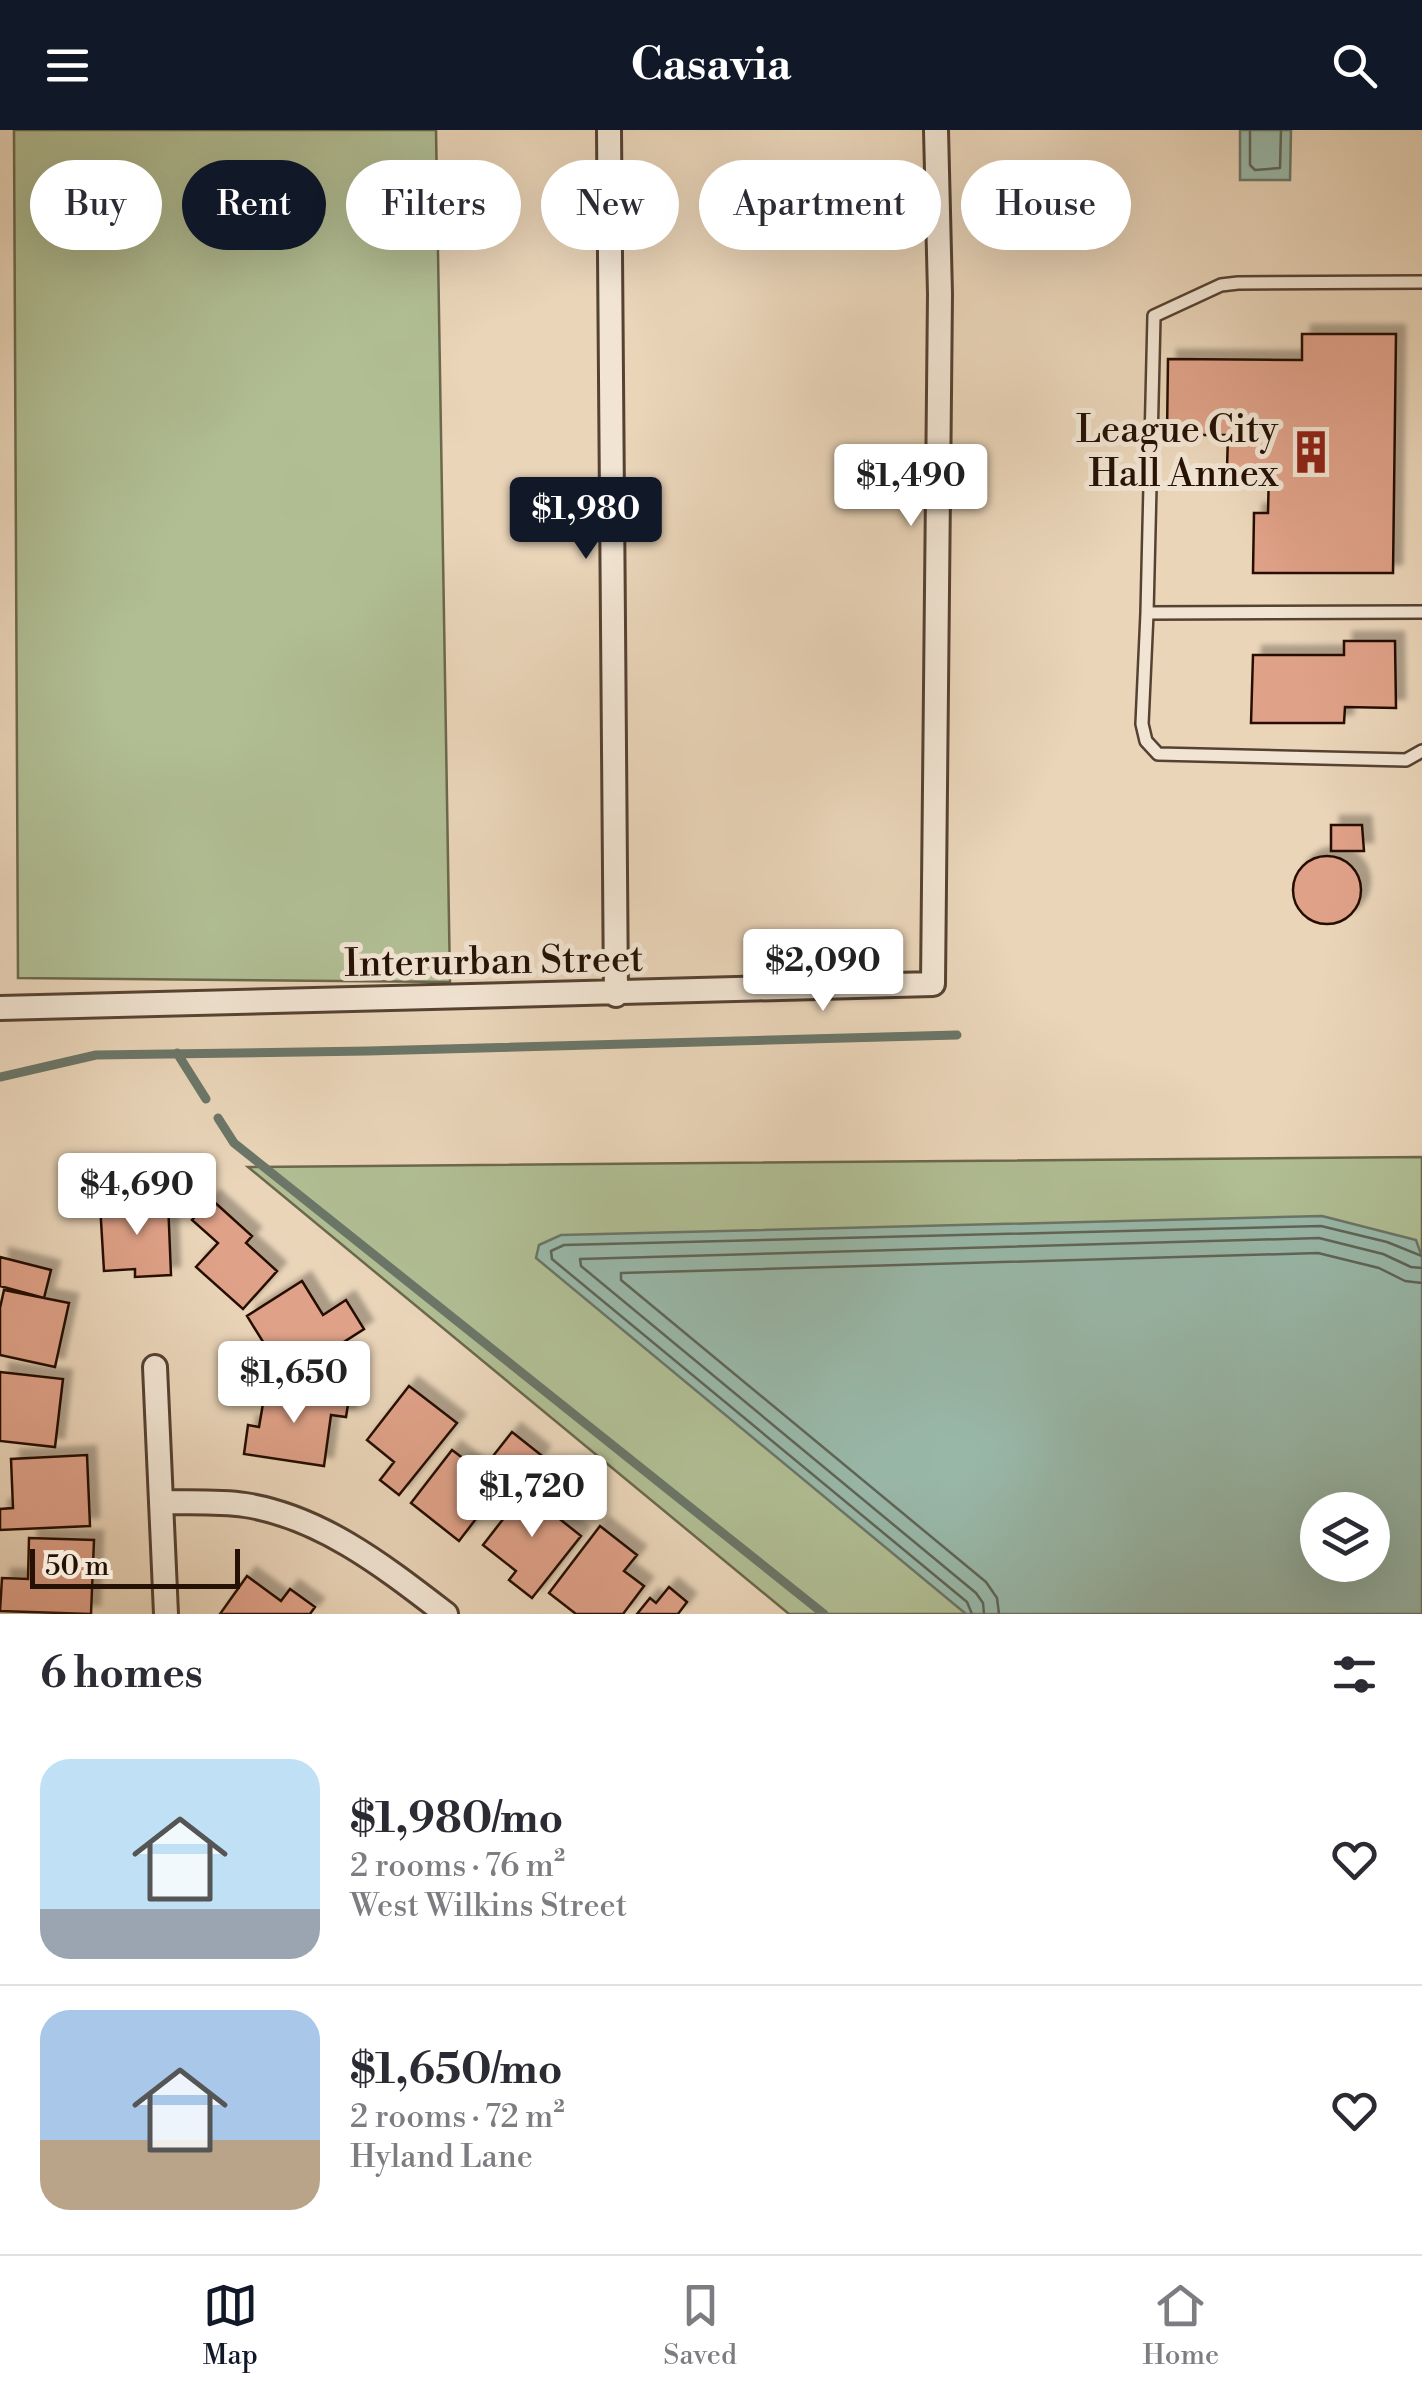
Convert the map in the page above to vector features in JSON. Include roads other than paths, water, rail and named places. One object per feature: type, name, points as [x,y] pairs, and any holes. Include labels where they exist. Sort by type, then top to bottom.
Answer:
[{"type":"street","points":[[609,130],[616,995]]},
{"type":"street","name":"Interurban Street","points":[[0,1008],[933,984],[940,294],[936,130]]},
{"type":"street","points":[[155,1367],[166,1614]]},
{"type":"street","points":[[161,1502],[244,1505],[290,1516],[376,1560],[446,1614]]},
{"type":"lane","points":[[1422,282],[1221,285],[1154,316],[1142,724],[1146,742],[1158,754],[1406,760],[1422,751]]},
{"type":"lane","points":[[1147,613],[1422,612]]},
{"type":"water","points":[[1240,130],[1291,130],[1290,180],[1240,180]]},
{"type":"water","points":[[1322,1216],[1416,1240],[1422,1257],[1422,1614],[966,1614],[536,1258],[539,1245],[561,1235]]},
{"type":"waterway","points":[[0,1077],[96,1055],[957,1035]]},
{"type":"waterway","points":[[177,1053],[206,1099]]},
{"type":"waterway","points":[[218,1118],[234,1143],[824,1614]]},
{"type":"place","name":"League City Hall Annex","points":[[1311,452]]}]
